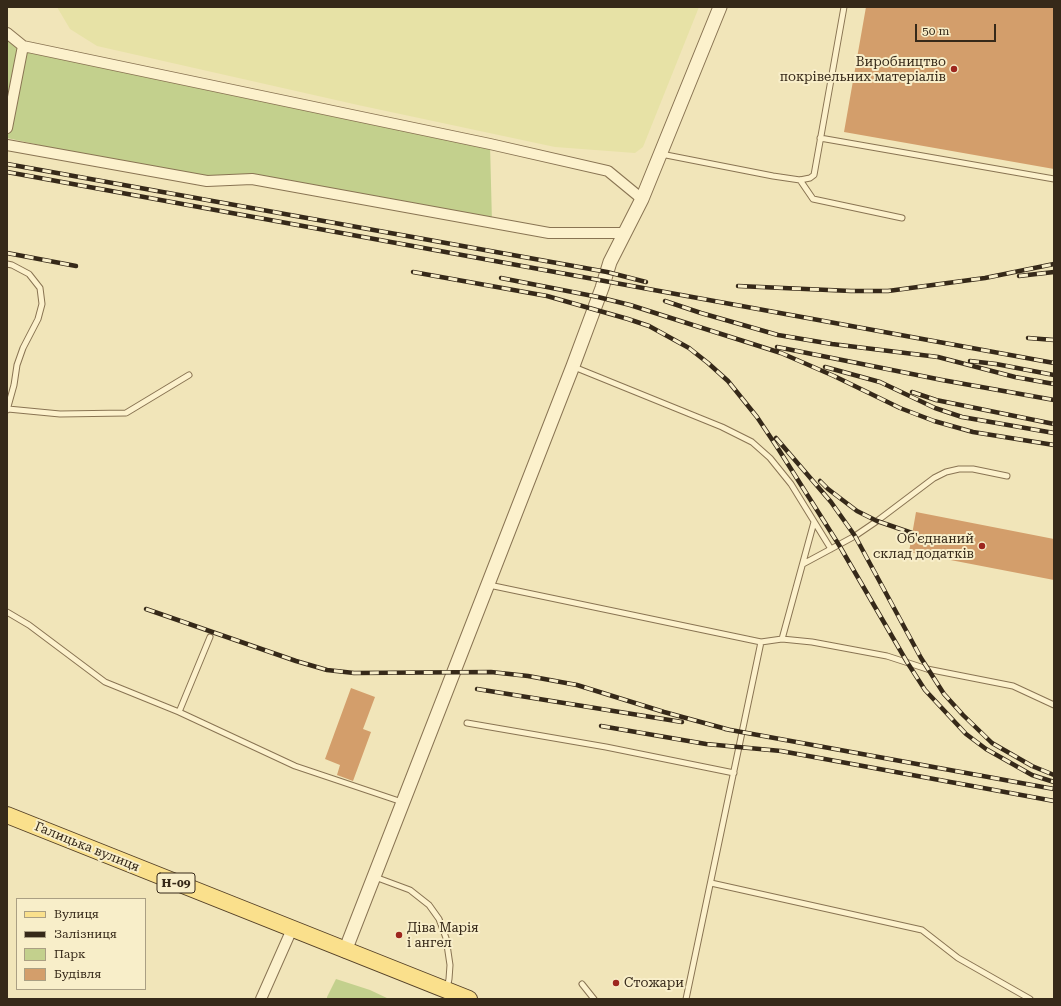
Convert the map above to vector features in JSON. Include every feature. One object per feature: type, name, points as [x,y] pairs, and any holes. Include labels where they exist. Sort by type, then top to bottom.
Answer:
[{"type":"main road","name":"Галицька вулиця","points":[[7,815],[346,950]]},
{"type":"main road","name":"Н-09","points":[[346,950],[469,999]]},
{"type":"street","points":[[346,950],[573,366],[610,262],[642,199],[720,7]]},
{"type":"street","points":[[7,33],[23,46],[490,144],[608,171],[642,199]]},
{"type":"street","points":[[7,128],[23,46]]},
{"type":"street","points":[[7,146],[208,181],[252,179],[549,233],[624,233]]},
{"type":"street","points":[[261,999],[292,929]]},
{"type":"lane","points":[[661,154],[800,180],[810,178],[814,175],[844,7]]},
{"type":"lane","points":[[820,138],[1054,179]]},
{"type":"lane","points":[[800,180],[813,199],[902,218]]},
{"type":"lane","points":[[7,264],[29,274],[40,288],[42,304],[38,319],[23,348],[17,365],[14,385],[7,409],[60,414],[126,413],[189,375]]},
{"type":"lane","points":[[573,366],[722,426],[752,442],[770,458],[791,484],[831,549]]},
{"type":"lane","points":[[802,564],[866,529],[934,478],[946,472],[959,468],[973,469],[1007,476]]},
{"type":"lane","points":[[782,639],[814,522]]},
{"type":"lane","points":[[488,585],[761,642],[782,639],[812,642],[887,656],[927,669],[1013,686],[1054,705]]},
{"type":"lane","points":[[7,612],[29,625],[105,682],[179,712],[295,766],[403,802]]},
{"type":"lane","points":[[179,712],[210,637]]},
{"type":"lane","points":[[686,999],[761,642]]},
{"type":"lane","points":[[467,724],[606,746],[734,773]]},
{"type":"lane","points":[[374,877],[410,890],[429,904],[438,919],[446,938],[450,965],[447,990]]},
{"type":"lane","points":[[711,883],[922,930],[958,958],[1030,999]]},
{"type":"lane","points":[[582,984],[594,999]]},
{"type":"shaded area","points":[[57,7],[699,7],[643,147],[635,153],[555,147],[358,105],[97,46],[70,29]]},
{"type":"green space","points":[[7,40],[23,46],[490,144],[492,223],[252,179],[207,181],[7,138]]},
{"type":"green space","points":[[336,979],[370,990],[389,999],[327,999]]},
{"type":"building","name":"Виробництво покрівельних матеріалів","points":[[866,7],[1054,7],[1054,169],[844,132]]},
{"type":"building","name":"Об'єднаний склад додатків","points":[[916,512],[1054,539],[1054,580],[909,552]]},
{"type":"building","points":[[351,688],[375,697],[363,729],[371,732],[353,781],[337,775],[340,765],[325,759]]},
{"type":"railway","points":[[7,164],[607,272],[646,282]]},
{"type":"railway","points":[[7,172],[1054,363]]},
{"type":"railway","points":[[7,253],[76,266]]},
{"type":"railway","points":[[738,286],[851,291],[888,291],[985,278],[1054,264]]},
{"type":"railway","points":[[413,272],[547,296],[628,319],[649,326],[689,348],[708,363],[728,381],[757,417],[779,450],[839,545],[925,690],[966,734],[986,749],[1032,775],[1054,782]]},
{"type":"railway","points":[[1019,276],[1054,272]]},
{"type":"railway","points":[[501,278],[598,297],[630,305],[781,353],[834,376],[900,408],[934,421],[973,432],[1054,445]]},
{"type":"railway","points":[[665,301],[778,335],[832,344],[938,357],[1015,377],[1054,384]]},
{"type":"railway","points":[[1028,338],[1054,340]]},
{"type":"railway","points":[[777,347],[942,380],[1054,400]]},
{"type":"railway","points":[[970,361],[996,364],[1054,375]]},
{"type":"railway","points":[[825,367],[880,382],[935,408],[962,417],[1054,433]]},
{"type":"railway","points":[[912,392],[936,400],[1054,424]]},
{"type":"railway","points":[[776,438],[831,502],[855,536],[921,658],[944,694],[992,743],[1032,766],[1054,775]]},
{"type":"railway","points":[[820,481],[857,511],[877,521],[912,533]]},
{"type":"railway","points":[[146,609],[296,661],[327,670],[354,673],[491,672],[528,676],[577,685],[664,712],[730,730]]},
{"type":"railway","points":[[477,689],[682,722]]},
{"type":"railway","points":[[601,726],[706,744],[781,751],[1054,801]]},
{"type":"railway","points":[[725,729],[1054,789]]},
{"type":"place","name":"Виробництво покрівельних матеріалів","points":[[954,69]]},
{"type":"place","name":"Об'єднаний склад додатків","points":[[982,546]]},
{"type":"place","name":"Діва Марія і ангел","points":[[399,935]]},
{"type":"place","name":"Стожари","points":[[616,983]]}]
